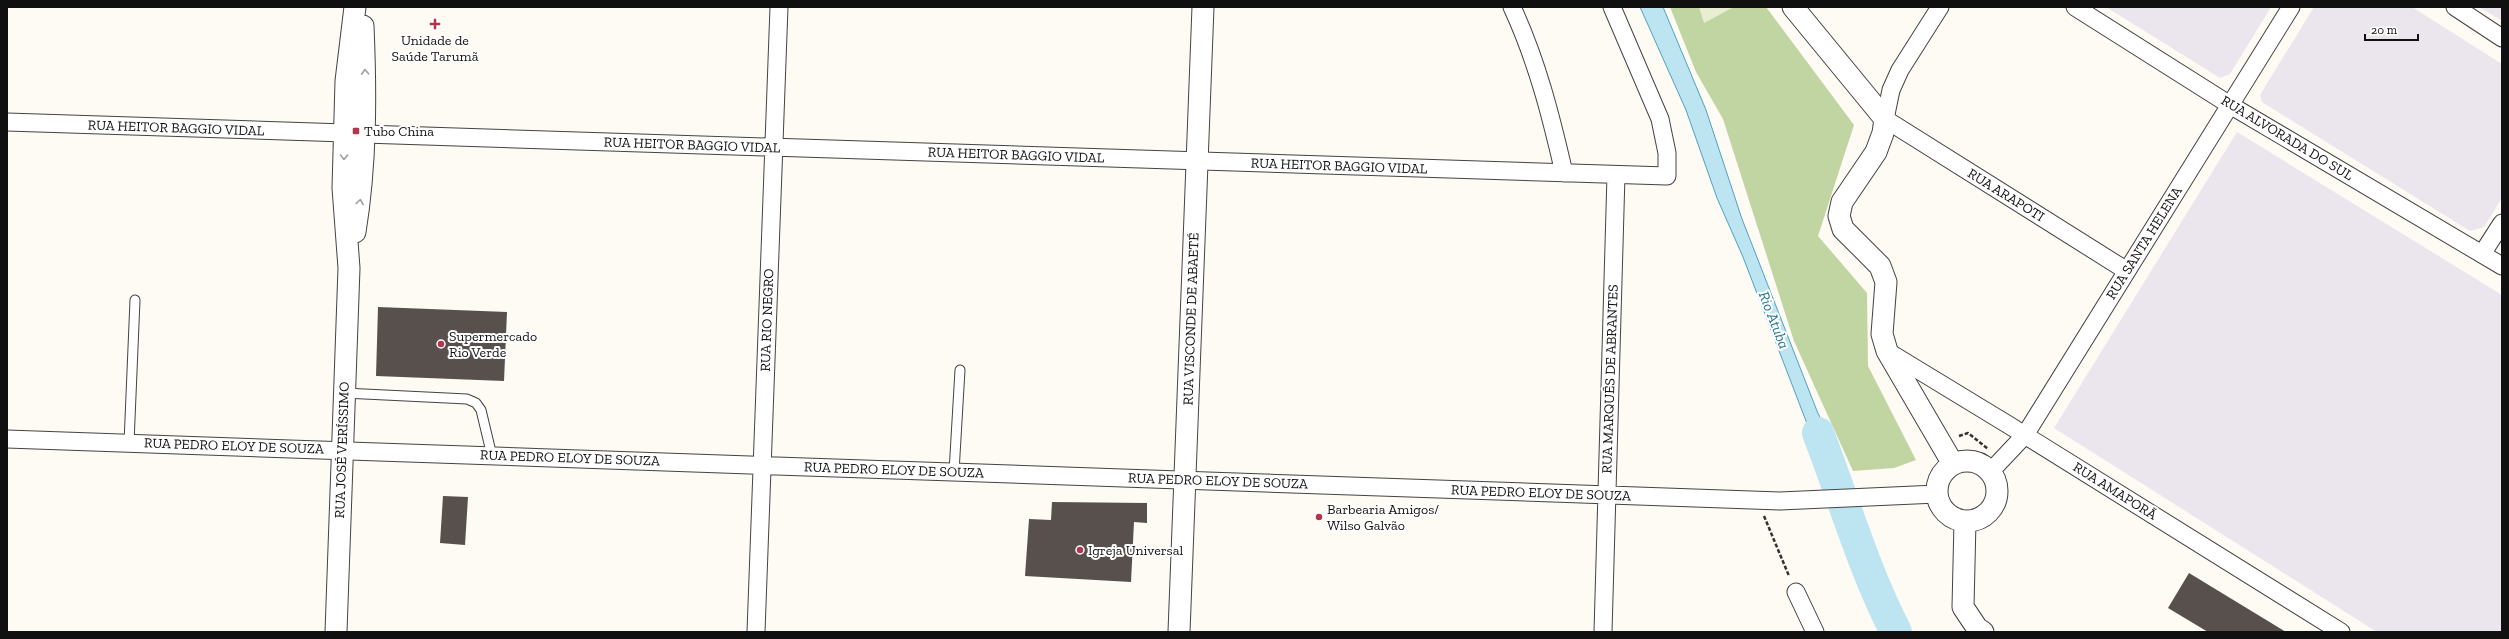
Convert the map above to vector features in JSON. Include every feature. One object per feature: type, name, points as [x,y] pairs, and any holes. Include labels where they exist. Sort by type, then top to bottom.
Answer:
[{"type":"street","name":"RUA JOSÉ VERÍSSIMO","points":[[354,134],[346,81],[356,7]]},
{"type":"street","name":"RUA JOSÉ VERÍSSIMO","points":[[336,632],[349,268],[343,188],[366,80],[362,7]]},
{"type":"street","name":"RUA RIO NEGRO","points":[[756,632],[779,7]]},
{"type":"street","name":"RUA VISCONDE DE ABAETÉ","points":[[1179,632],[1203,7]]},
{"type":"street","points":[[1512,7],[1535,61],[1550,107],[1564,173]]},
{"type":"street","name":"RUA HEITOR BAGGIO VIDAL","points":[[7,122],[1667,176],[1667,153],[1660,119],[1612,7]]},
{"type":"street","points":[[1793,7],[1885,119]]},
{"type":"street","points":[[1940,7],[1900,70],[1891,90],[1883,133],[1876,152],[1842,202],[1839,216],[1843,229],[1880,266],[1886,282],[1887,298],[1882,334],[1887,352],[1954,464]]},
{"type":"street","name":"RUA ALVORADA DO SUL","points":[[2075,7],[2230,105],[2502,266]]},
{"type":"street","name":"RUA SANTA HELENA","points":[[1996,466],[2025,435],[2291,7]]},
{"type":"street","points":[[2455,7],[2502,38]]},
{"type":"street","name":"RUA ARAPOTI","points":[[1885,119],[2127,271]]},
{"type":"street","name":"RUA MARQUÊS DE ABRANTES","points":[[1603,632],[1616,175]]},
{"type":"street","points":[[2482,254],[2502,223]]},
{"type":"street","name":"RUA AMAPORÃ","points":[[1887,352],[2025,435],[2341,632]]},
{"type":"street","name":"RUA PEDRO ELOY DE SOUZA","points":[[7,438],[1780,501],[1937,494]]},
{"type":"street","points":[[1963,461],[1996,466],[1995,500],[1984,515],[1975,520],[1965,521],[1957,519],[1943,509],[1937,494],[1941,476],[1954,464],[1963,461]]},
{"type":"street","points":[[1965,521],[1964,607],[1977,628],[1983,632]]},
{"type":"street","points":[[1796,592],[1815,632]]},
{"type":"lane","points":[[130,443],[136,300]]},
{"type":"lane","points":[[954,472],[960,370]]},
{"type":"lane","points":[[344,392],[467,399],[476,403],[481,410],[492,456]]},
{"type":"path","points":[[1942,444],[1968,433],[1996,466]]},
{"type":"path","points":[[1758,500],[1796,592]]},
{"type":"shaded area","points":[[2106,7],[2271,7],[2230,74],[2220,78]]},
{"type":"shaded area","points":[[2314,7],[2412,7],[2502,64],[2502,198],[2484,227],[2470,231],[2262,102],[2260,95]]},
{"type":"shaded area","points":[[2479,7],[2502,7],[2502,21]]},
{"type":"shaded area","points":[[2237,132],[2502,295],[2502,632],[2377,632],[2054,428]]},
{"type":"green space","points":[[1670,7],[1766,7],[1854,125],[1818,236],[1867,293],[1868,366],[1916,460],[1894,468],[1853,471],[1794,341],[1723,119],[1696,72]]},
{"type":"green space","points":[[1699,7],[1734,7],[1704,23]]},
{"type":"water","points":[[1640,7],[1663,7],[1706,110],[1742,219],[1817,411],[1848,476],[1826,473],[1743,257],[1717,198],[1686,110]]},
{"type":"building","name":"Supermercado Rio Verde","points":[[378,307],[507,312],[504,381],[376,376]]},
{"type":"building","points":[[443,496],[468,497],[465,545],[440,543]]},
{"type":"building","name":"Igreja Universal","points":[[1052,502],[1147,503],[1147,523],[1134,522],[1131,582],[1025,576],[1029,519],[1051,520]]},
{"type":"building","points":[[2189,573],[2286,632],[2208,632],[2168,608]]},
{"type":"waterway","name":"Rio Atuba","points":[[1818,433],[1864,559],[1884,608],[1896,632]]},
{"type":"place","name":"Unidade de Saúde Tarumã","points":[[435,24]]},
{"type":"place","name":"Tubo China","points":[[356,131]]},
{"type":"place","name":"Supermercado Rio Verde","points":[[441,344]]},
{"type":"place","name":"Barbearia Amigos/ Wilso Galvão","points":[[1319,517]]},
{"type":"place","name":"Igreja Universal","points":[[1080,550]]}]
